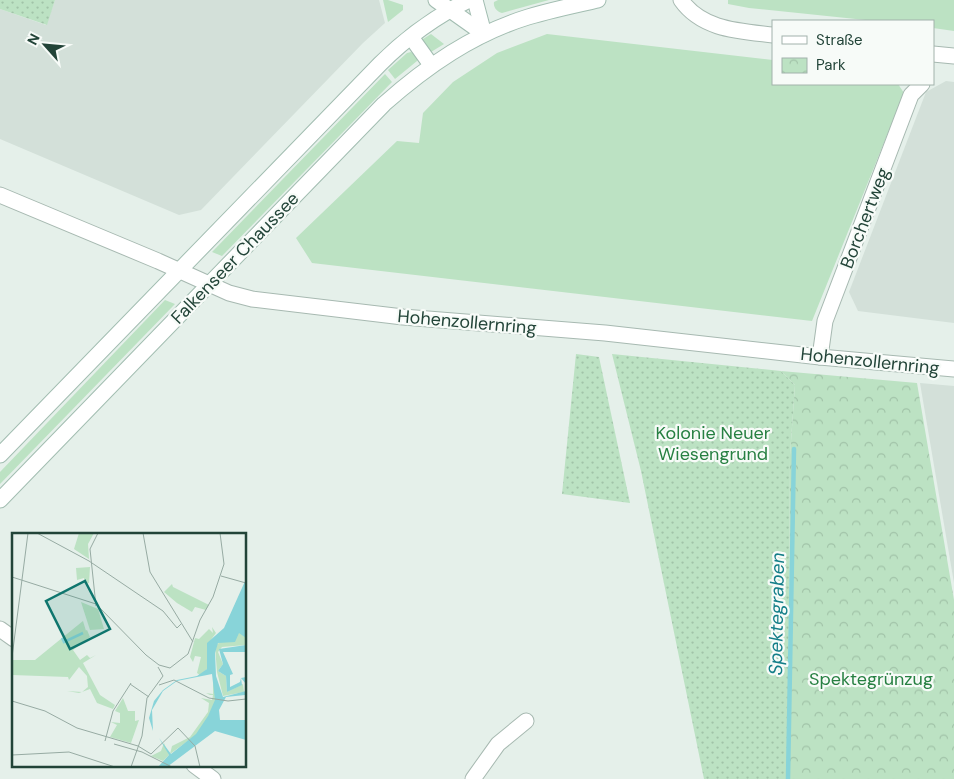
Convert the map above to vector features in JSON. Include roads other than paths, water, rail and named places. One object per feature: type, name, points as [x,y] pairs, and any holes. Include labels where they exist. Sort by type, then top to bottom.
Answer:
[{"type":"main road","points":[[436,0],[484,34]]},
{"type":"main road","name":"Falkenseer Chaussee","points":[[0,455],[371,72],[411,36],[449,10],[469,0]]},
{"type":"main road","points":[[475,0],[484,34]]},
{"type":"main road","name":"Falkenseer Chaussee","points":[[0,500],[384,104],[431,65],[484,34],[528,17],[598,0]]},
{"type":"main road","points":[[681,0],[698,17],[719,28],[772,35]]},
{"type":"main road","points":[[411,36],[431,65]]},
{"type":"main road","points":[[934,59],[954,56]]},
{"type":"main road","name":"Borchertweg","points":[[820,357],[826,321],[911,95],[921,85]]},
{"type":"main road","name":"Hohenzollernring","points":[[0,195],[229,293],[252,299],[403,317],[605,333],[820,357],[954,369]]},
{"type":"main road","points":[[0,630],[12,638]]},
{"type":"main road","points":[[473,779],[498,744],[526,721]]},
{"type":"main road","points":[[195,766],[213,779]]},
{"type":"waterway","name":"Spektegraben","points":[[788,779],[794,449]]},
{"type":"park label","name":"Kolonie Neuer Wiesengrund","points":[[713,443]]},
{"type":"park label","name":"Spektegrünzug","points":[[871,679]]}]
